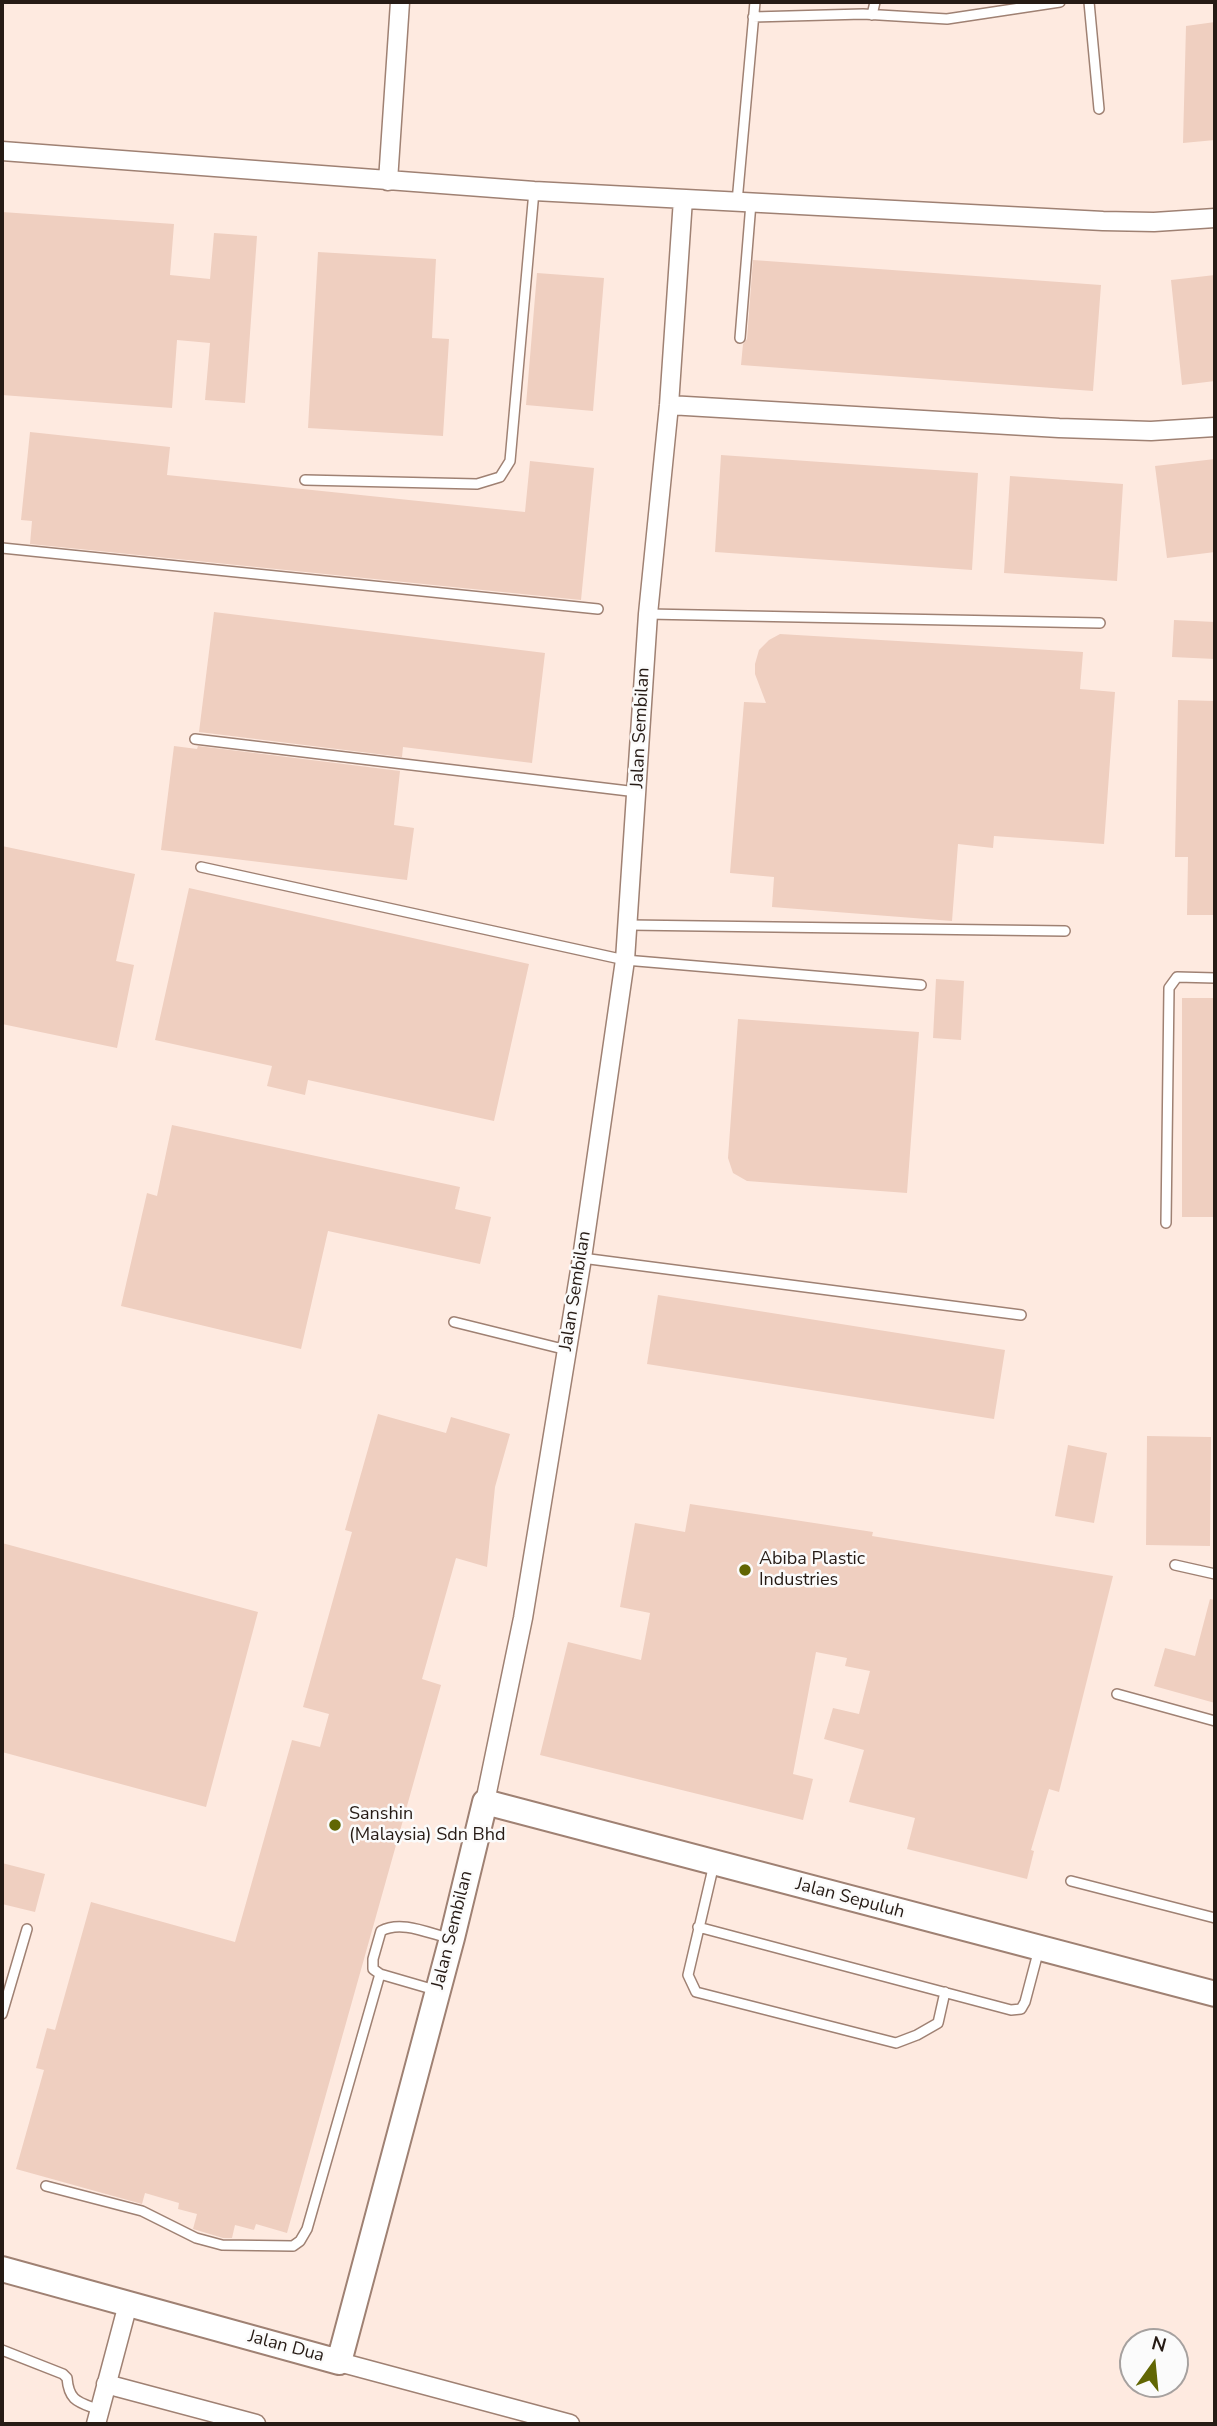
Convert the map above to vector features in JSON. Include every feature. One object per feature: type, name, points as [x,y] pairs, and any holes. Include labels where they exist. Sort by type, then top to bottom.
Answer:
[{"type":"main road","name":"Jalan Sepuluh","points":[[485,1802],[1215,1994]]},
{"type":"main road","name":"Jalan Sembilan","points":[[339,2362],[452,1938],[485,1802]]},
{"type":"main road","name":"Jalan Dua","points":[[2,2269],[339,2362]]},
{"type":"street","points":[[388,181],[400,2]]},
{"type":"street","points":[[2,151],[534,191],[1103,221],[1154,222],[1215,218]]},
{"type":"street","name":"Jalan Sembilan","points":[[485,1802],[523,1618],[582,1258],[625,960],[648,614],[669,405],[683,199]]},
{"type":"street","points":[[669,405],[1059,428],[1151,431],[1215,427]]},
{"type":"street","points":[[98,2417],[128,2304]]},
{"type":"street","name":"Jalan Dua","points":[[339,2362],[570,2424]]},
{"type":"street","points":[[106,2384],[256,2424]]},
{"type":"lane","points":[[740,338],[755,2]]},
{"type":"lane","points":[[872,15],[875,2]]},
{"type":"lane","points":[[753,17],[872,15],[947,19],[1002,6],[1060,2]]},
{"type":"lane","points":[[1089,2],[1099,109]]},
{"type":"lane","points":[[305,480],[477,484],[500,477],[510,461],[534,191]]},
{"type":"lane","points":[[2,548],[598,609]]},
{"type":"lane","points":[[648,614],[1100,623]]},
{"type":"lane","points":[[195,739],[637,792]]},
{"type":"lane","points":[[201,867],[625,960],[921,985]]},
{"type":"lane","points":[[629,925],[1065,931]]},
{"type":"lane","points":[[1166,1223],[1169,988],[1177,977],[1215,978]]},
{"type":"lane","points":[[582,1258],[1021,1315]]},
{"type":"lane","points":[[454,1322],[567,1350]]},
{"type":"lane","points":[[1175,1565],[1215,1574]]},
{"type":"lane","points":[[1117,1694],[1215,1721]]},
{"type":"lane","points":[[715,1863],[688,1975],[696,1992],[896,2043],[938,2023],[945,1992]]},
{"type":"lane","points":[[1071,1881],[1215,1919]]},
{"type":"lane","points":[[438,1990],[380,1974],[373,1969],[373,1959],[381,1931],[390,1926],[452,1938]]},
{"type":"lane","points":[[698,1927],[1011,2010],[1021,2009],[1025,2002],[1039,1948]]},
{"type":"lane","points":[[2,2014],[27,1929]]},
{"type":"lane","points":[[46,2186],[142,2211],[196,2238],[222,2245],[293,2246],[300,2241],[307,2229],[380,1974]]},
{"type":"lane","points":[[2,2350],[63,2374],[67,2378],[68,2392],[72,2397],[98,2417]]},
{"type":"building","points":[[1215,22],[1215,140],[1183,143],[1186,26]]},
{"type":"building","points":[[2,212],[174,224],[170,275],[210,279],[214,233],[257,236],[245,403],[205,400],[210,343],[177,340],[172,408],[2,395]]},
{"type":"building","points":[[318,252],[436,259],[432,338],[449,339],[443,436],[308,428]]},
{"type":"building","points":[[753,260],[1101,285],[1093,391],[741,365],[743,344],[747,339]]},
{"type":"building","points":[[537,273],[604,278],[593,411],[526,405]]},
{"type":"building","points":[[1215,275],[1215,381],[1182,385],[1171,280]]},
{"type":"building","points":[[30,432],[170,447],[167,475],[525,512],[530,461],[594,468],[581,600],[30,544],[32,521],[21,520]]},
{"type":"building","points":[[721,455],[978,473],[972,570],[715,552]]},
{"type":"building","points":[[1215,459],[1215,552],[1167,558],[1155,466]]},
{"type":"building","points":[[1010,476],[1123,484],[1117,581],[1004,573]]},
{"type":"building","points":[[214,612],[545,653],[532,763],[403,747],[402,757],[199,732]]},
{"type":"building","points":[[1174,620],[1215,622],[1215,659],[1172,657]]},
{"type":"building","points":[[780,634],[1083,652],[1080,689],[1115,692],[1104,844],[994,836],[993,848],[958,844],[952,921],[772,907],[774,877],[730,873],[744,702],[766,703],[755,674],[755,664],[759,650]]},
{"type":"building","points":[[1178,700],[1215,701],[1215,915],[1187,915],[1188,857],[1175,857]]},
{"type":"building","points":[[174,746],[197,749],[198,746],[400,771],[394,825],[414,828],[407,880],[161,850]]},
{"type":"building","points":[[2,846],[135,874],[116,961],[134,965],[117,1048],[2,1024]]},
{"type":"building","points":[[189,888],[529,964],[494,1121],[308,1080],[305,1095],[267,1086],[272,1066],[155,1040]]},
{"type":"building","points":[[936,979],[964,981],[961,1040],[933,1038]]},
{"type":"building","points":[[1182,998],[1215,998],[1215,1217],[1182,1217]]},
{"type":"building","points":[[738,1019],[919,1032],[907,1193],[747,1181],[733,1173],[728,1158]]},
{"type":"building","points":[[172,1125],[460,1187],[455,1209],[491,1217],[480,1264],[328,1231],[301,1349],[121,1306],[147,1193],[157,1196]]},
{"type":"building","points":[[658,1295],[1005,1350],[994,1419],[647,1364]]},
{"type":"building","name":"Sanshin (Malaysia) Sdn Bhd","points":[[378,1414],[446,1433],[451,1417],[510,1434],[495,1487],[487,1567],[456,1558],[422,1679],[441,1685],[287,2233],[256,2224],[254,2230],[235,2225],[232,2238],[223,2238],[193,2229],[197,2214],[178,2209],[179,2203],[145,2193],[142,2204],[16,2169],[44,2070],[36,2068],[47,2028],[55,2030],[91,1902],[235,1942],[292,1740],[320,1747],[329,1714],[303,1707],[352,1532],[345,1530]]},
{"type":"building","points":[[1147,1436],[1211,1437],[1210,1546],[1146,1545]]},
{"type":"building","points":[[1068,1445],[1107,1453],[1094,1523],[1055,1516]]},
{"type":"building","points":[[690,1504],[873,1532],[872,1536],[1113,1576],[1059,1792],[1049,1789],[1031,1850],[1034,1851],[1027,1879],[907,1849],[915,1818],[849,1802],[864,1750],[824,1739],[833,1708],[859,1714],[870,1671],[845,1666],[847,1658],[816,1652],[793,1774],[813,1779],[803,1820],[540,1755],[568,1642],[641,1660],[650,1613],[620,1607],[635,1523],[685,1532]]},
{"type":"building","points":[[2,1543],[258,1612],[206,1807],[2,1752]]},
{"type":"building","points":[[1210,1599],[1215,1600],[1215,1703],[1154,1686],[1165,1648],[1195,1656]]},
{"type":"building","points":[[2,1863],[45,1874],[35,1912],[2,1904]]},
{"type":"place","name":"Abiba Plastic Industries","points":[[745,1570]]},
{"type":"place","name":"Sanshin (Malaysia) Sdn Bhd","points":[[335,1825]]}]
